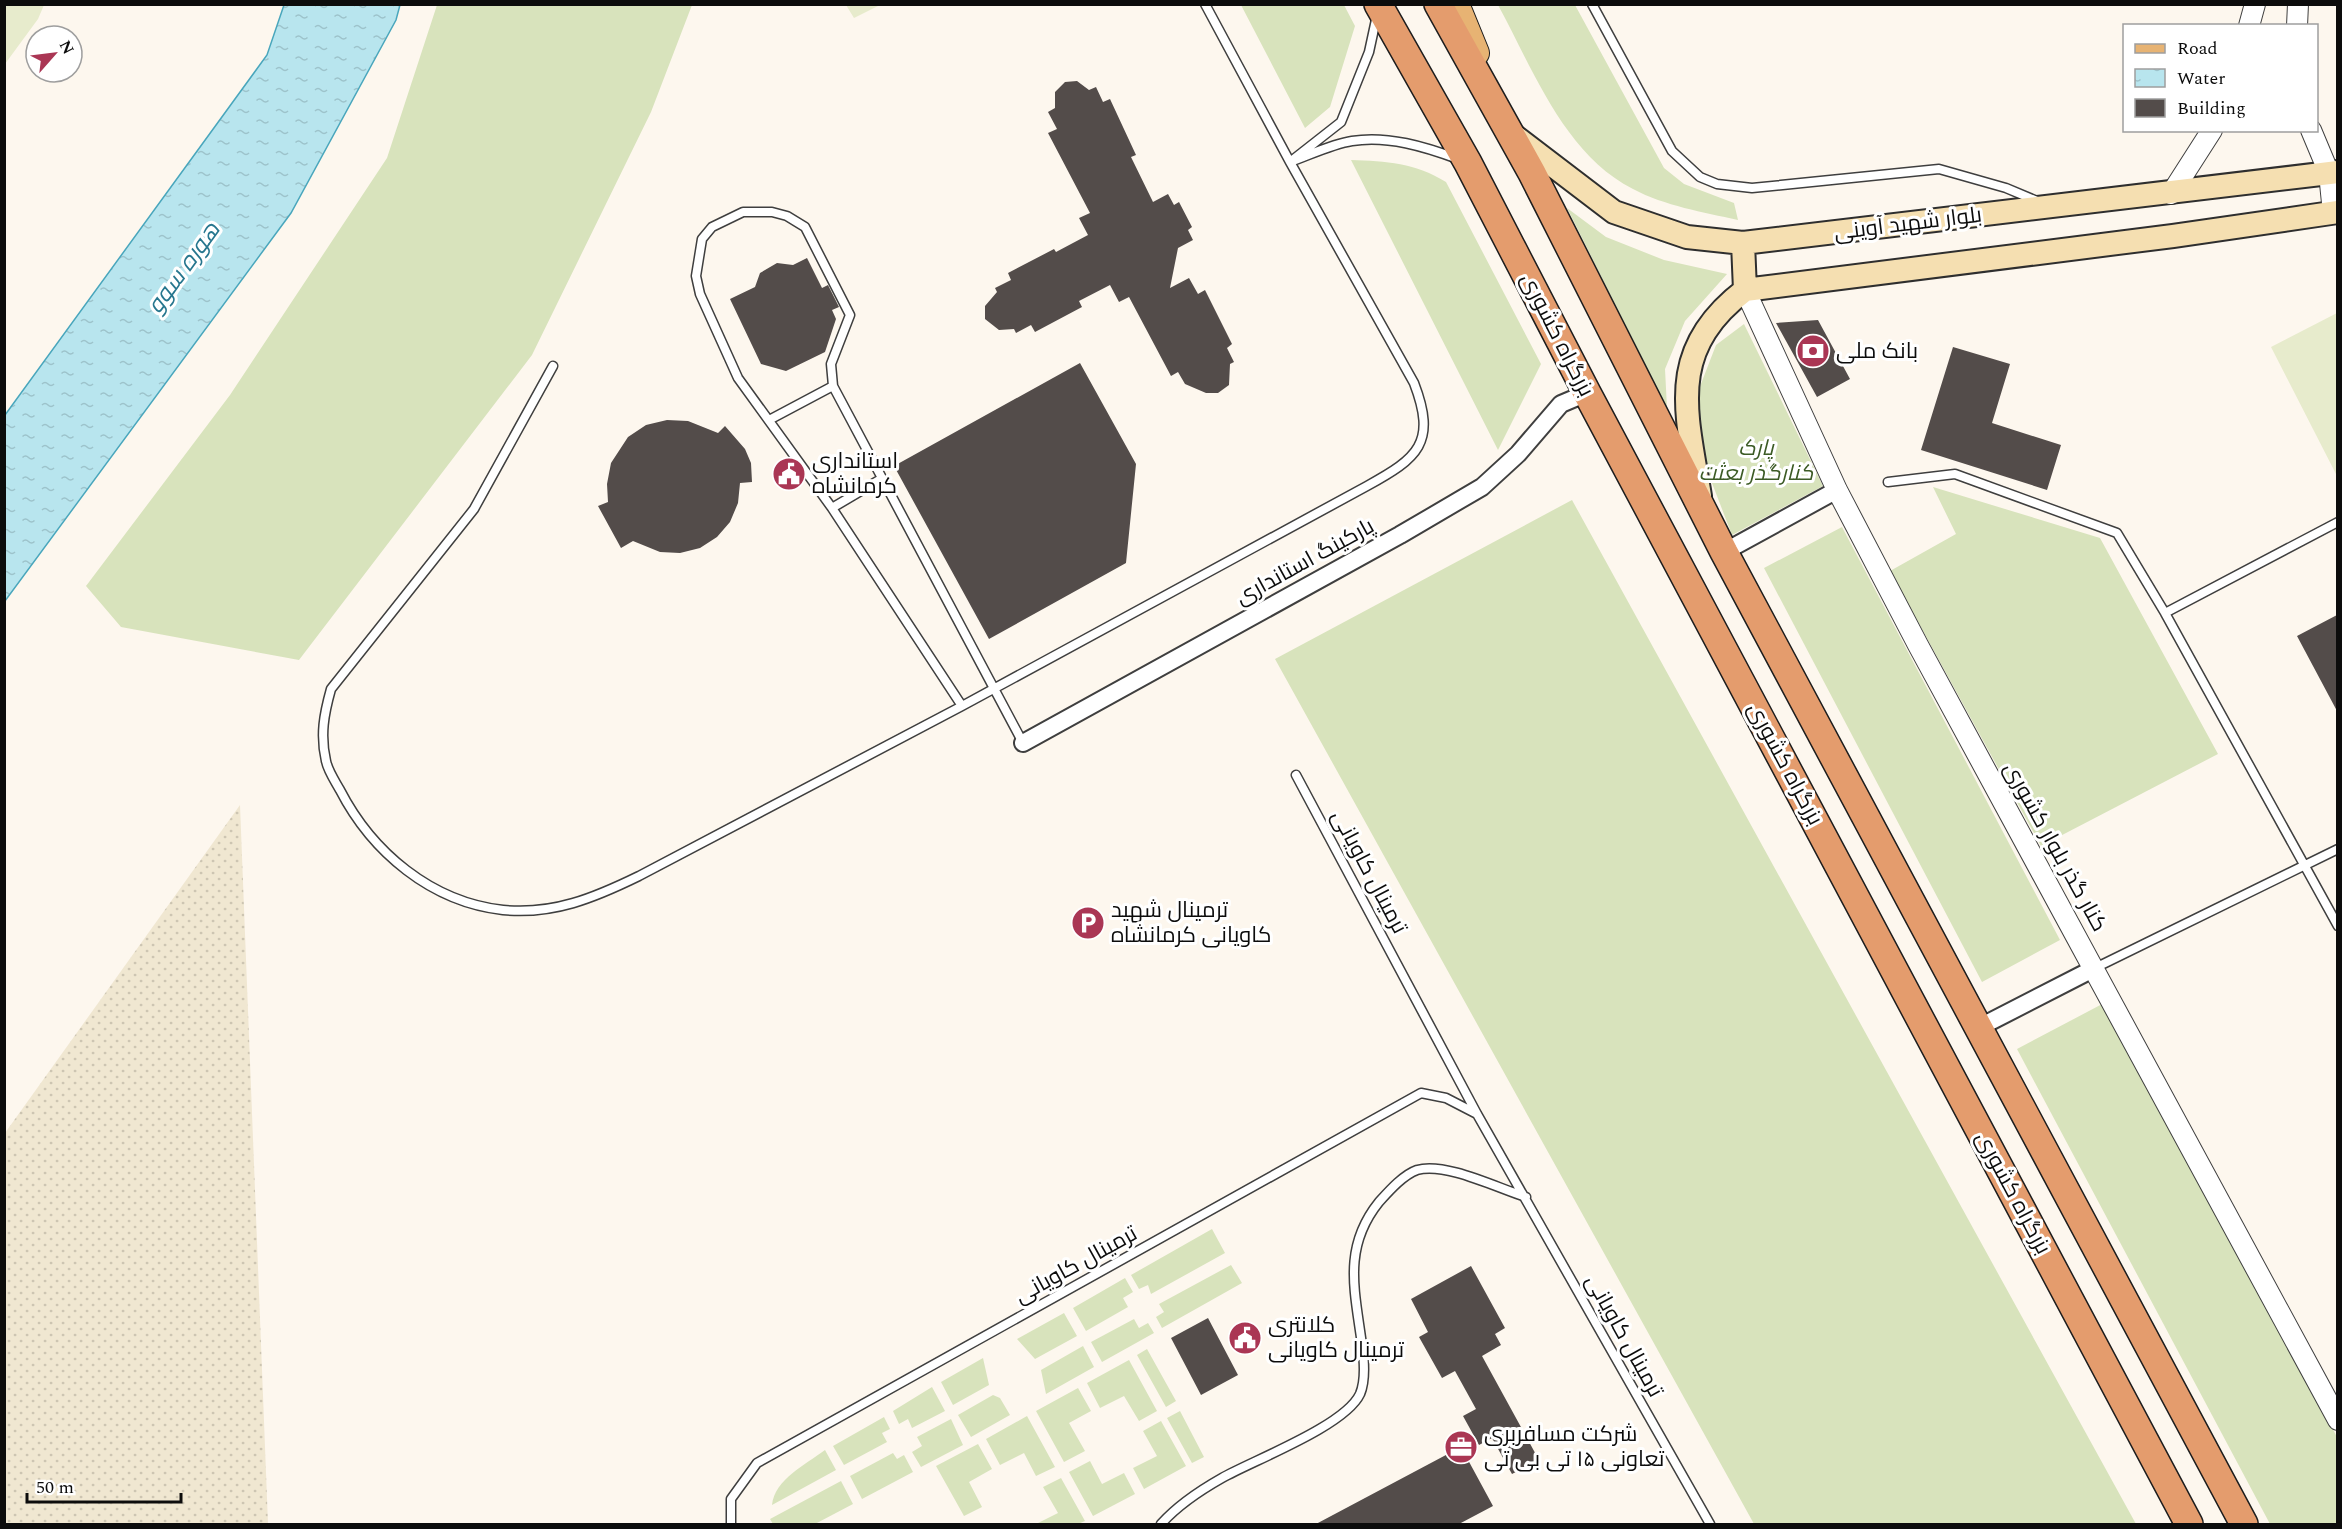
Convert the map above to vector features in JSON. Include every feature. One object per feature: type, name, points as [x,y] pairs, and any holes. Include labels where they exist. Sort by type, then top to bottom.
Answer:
[{"type":"highway","name":"بزرگراه کشوری","points":[[1440,4],[1701,503],[1724,552],[2244,1524]]},
{"type":"highway","name":"بزرگراه کشوری","points":[[1378,5],[1468,163],[1587,393],[2189,1524]]},
{"type":"main road","points":[[1456,4],[1508,131]]},
{"type":"main road","name":"بلوار شهید آوینی","points":[[1508,131],[1614,212],[1688,237],[1743,243],[2171,194],[2333,172]]},
{"type":"main road","name":"بلوار شهید آوینی","points":[[1745,290],[2335,212]]},
{"type":"main road","points":[[1701,503],[1685,403],[1688,376],[1696,349],[1709,322],[1745,290],[1743,243]]},
{"type":"street","points":[[2250,24],[2255,4]]},
{"type":"street","points":[[2297,24],[2298,4]]},
{"type":"street","points":[[2171,194],[2211,132]]},
{"type":"street","points":[[2312,132],[2333,172],[2335,212]]},
{"type":"street","name":"کنار گذر بلوار کشوری","points":[[1745,290],[1837,490],[1918,645],[2095,968],[2337,1420]]},
{"type":"street","name":"پارکینگ استانداری","points":[[1023,744],[1401,535],[1482,487],[1518,454],[1561,404],[1587,393]]},
{"type":"street","points":[[1724,552],[1837,490]]},
{"type":"street","points":[[1978,1028],[2095,968]]},
{"type":"lane","points":[[553,366],[474,509],[331,689],[322,723],[326,763],[346,802],[371,839],[399,864],[437,890],[464,901],[502,909],[535,910],[582,902],[659,866],[992,690],[1411,459],[1418,448],[1424,419],[1414,383],[1290,162],[1205,4]]},
{"type":"lane","points":[[1592,4],[1672,151],[1700,177],[1717,184],[1752,188],[1939,169],[2006,188],[2054,208]]},
{"type":"lane","points":[[1290,162],[1341,122],[1369,52],[1378,5]]},
{"type":"lane","points":[[1290,162],[1351,141],[1367,140],[1426,147],[1468,163]]},
{"type":"lane","points":[[962,706],[832,508],[738,378],[700,294],[696,276],[702,239],[712,227],[731,216],[743,212],[772,212],[788,216],[805,227],[850,315],[831,364],[833,386],[992,690],[1023,744]]},
{"type":"lane","points":[[769,420],[833,386]]},
{"type":"lane","points":[[1888,482],[1955,474],[2117,533],[2165,613],[2337,926]]},
{"type":"lane","points":[[832,508],[881,479]]},
{"type":"lane","points":[[2165,613],[2337,522]]},
{"type":"lane","name":"ترمینال کاویانی","points":[[1296,775],[1477,1114],[1710,1524]]},
{"type":"lane","points":[[2095,968],[2337,849]]},
{"type":"lane","name":"ترمینال کاویانی","points":[[731,1524],[730,1499],[758,1462],[1421,1093],[1446,1098],[1477,1114]]},
{"type":"lane","points":[[1161,1524],[1177,1507],[1221,1478],[1336,1419],[1360,1394],[1364,1363],[1352,1272],[1357,1240],[1368,1216],[1390,1189],[1415,1171],[1435,1168],[1526,1197]]},
{"type":"shaded area","points":[[240,805],[268,1524],[5,1524],[5,1133]]},
{"type":"green space","points":[[5,4],[44,5],[34,24],[24,24],[24,38],[5,64]]},
{"type":"green space","points":[[437,5],[692,5],[651,112],[532,355],[299,660],[121,627],[86,586],[230,395],[387,158]]},
{"type":"green space","points":[[846,5],[880,5],[854,18]]},
{"type":"green space","points":[[1241,5],[1344,5],[1355,26],[1330,107],[1305,128]]},
{"type":"green space","points":[[1498,5],[1575,5],[1664,168],[1684,184],[1734,203],[1738,220],[1658,200],[1633,189],[1609,174],[1569,132],[1553,108]]},
{"type":"green space","points":[[1351,160],[1400,164],[1423,171],[1446,182],[1541,364],[1498,450]]},
{"type":"green space","points":[[1567,208],[1606,237],[1664,260],[1727,274],[1685,321],[1665,369],[1667,408]]},
{"type":"green space","points":[[2337,313],[2337,476],[2271,347]]},
{"type":"green space","name":"پارک کنارگذر بعثت","points":[[1744,324],[1823,486],[1732,535],[1702,457],[1699,389],[1716,345]]},
{"type":"green space","points":[[1933,487],[2100,538],[2218,754],[2041,846],[1890,571],[1956,534]]},
{"type":"green space","points":[[1572,500],[2136,1524],[1754,1524],[1275,659]]},
{"type":"green space","points":[[1842,527],[2060,940],[1982,982],[1764,568]]},
{"type":"green space","points":[[2106,1002],[2337,1437],[2337,1524],[2270,1524],[2017,1049]]},
{"type":"green space","points":[[1212,1229],[1225,1253],[1151,1294],[1148,1285],[1139,1289],[1131,1275]]},
{"type":"green space","points":[[1231,1265],[1242,1283],[1162,1328],[1156,1317],[1164,1312],[1159,1304]]},
{"type":"green space","points":[[1125,1278],[1133,1292],[1123,1298],[1128,1307],[1086,1331],[1073,1308]]},
{"type":"green space","points":[[1064,1313],[1077,1336],[1035,1359],[1017,1339]]},
{"type":"green space","points":[[1134,1319],[1139,1328],[1148,1323],[1154,1333],[1102,1362],[1091,1342]]},
{"type":"green space","points":[[1083,1346],[1094,1367],[1046,1394],[1041,1370]]},
{"type":"green space","points":[[1147,1349],[1176,1401],[1166,1407],[1137,1355]]},
{"type":"green space","points":[[983,1358],[989,1385],[953,1405],[941,1382]]},
{"type":"green space","points":[[1129,1360],[1157,1411],[1139,1421],[1124,1396],[1100,1408],[1087,1383]]},
{"type":"green space","points":[[932,1387],[945,1411],[912,1428],[908,1419],[899,1424],[893,1411]]},
{"type":"green space","points":[[1078,1388],[1091,1411],[1069,1423],[1085,1451],[1064,1462],[1036,1411]]},
{"type":"green space","points":[[993,1395],[1000,1398],[1010,1415],[971,1437],[958,1415]]},
{"type":"green space","points":[[1180,1411],[1204,1457],[1192,1463],[1167,1418]]},
{"type":"green space","points":[[1027,1416],[1055,1467],[1036,1476],[1024,1453],[1000,1465],[986,1439]]},
{"type":"green space","points":[[884,1417],[890,1429],[882,1433],[887,1442],[844,1465],[833,1446]]},
{"type":"green space","points":[[951,1419],[963,1445],[921,1467],[912,1452],[922,1446],[917,1437]]},
{"type":"green space","points":[[1161,1421],[1186,1466],[1144,1489],[1133,1468],[1157,1456],[1143,1431]]},
{"type":"green space","points":[[978,1444],[992,1469],[969,1482],[982,1507],[964,1516],[936,1466]]},
{"type":"green space","points":[[825,1450],[836,1470],[772,1505],[774,1496],[785,1480]]},
{"type":"green space","points":[[893,1453],[897,1459],[904,1455],[913,1472],[862,1499],[850,1476]]},
{"type":"green space","points":[[1090,1461],[1102,1484],[1124,1473],[1135,1494],[1093,1516],[1069,1472]]},
{"type":"green space","points":[[1061,1478],[1085,1521],[1078,1524],[1036,1524],[1058,1513],[1043,1487]]},
{"type":"green space","points":[[841,1481],[853,1504],[815,1524],[773,1524],[770,1519]]},
{"type":"water","name":"هوره سوو","points":[[284,5],[400,5],[396,20],[291,213],[5,601],[5,415],[267,55]]},
{"type":"building","points":[[1077,81],[1089,90],[1096,87],[1103,102],[1110,99],[1136,155],[1131,157],[1153,202],[1168,194],[1174,205],[1179,202],[1192,227],[1188,230],[1193,240],[1178,248],[1170,288],[1189,278],[1198,294],[1205,290],[1232,344],[1227,348],[1234,362],[1230,364],[1229,385],[1218,393],[1206,393],[1185,384],[1178,372],[1171,376],[1129,297],[1119,302],[1110,285],[1079,301],[1082,307],[1035,332],[1031,325],[1016,333],[1014,329],[999,330],[985,319],[985,306],[997,292],[995,288],[1011,280],[1008,273],[1054,249],[1056,252],[1088,235],[1079,218],[1090,213],[1048,133],[1057,129],[1048,112],[1055,108],[1055,92],[1065,82]]},
{"type":"building","points":[[807,258],[822,288],[828,285],[839,307],[832,310],[836,319],[825,352],[786,371],[761,364],[730,299],[755,287],[760,273],[777,263],[793,265]]},
{"type":"building","name":"بانک ملی","points":[[1818,320],[1850,379],[1817,397],[1776,323]]},
{"type":"building","points":[[1953,347],[2010,364],[1992,423],[2061,445],[2047,490],[1921,450]]},
{"type":"building","points":[[1080,363],[1136,464],[1126,563],[989,639],[894,466]]},
{"type":"building","points":[[667,420],[688,421],[718,433],[725,426],[745,449],[751,463],[752,482],[740,483],[738,503],[730,522],[717,537],[700,548],[680,553],[660,552],[633,541],[621,548],[598,506],[608,502],[607,484],[611,463],[628,437],[646,425]]},
{"type":"building","points":[[2337,615],[2337,711],[2297,636]]},
{"type":"building","points":[[1471,1266],[1505,1328],[1495,1334],[1501,1345],[1482,1356],[1539,1460],[1512,1474],[1492,1438],[1479,1445],[1463,1416],[1476,1409],[1455,1371],[1442,1378],[1419,1337],[1428,1332],[1411,1299]]},
{"type":"building","points":[[1208,1318],[1238,1375],[1201,1395],[1171,1338]]},
{"type":"building","points":[[1461,1447],[1493,1506],[1459,1524],[1316,1524]]},
{"type":"place","name":"بانک ملی","points":[[1813,351]]},
{"type":"place","name":"استانداری کرمانشاه","points":[[789,474]]},
{"type":"place","name":"ترمینال شهید کاویانی کرمانشاه","points":[[1088,923]]},
{"type":"place","name":"کلانتری ترمینال کاویانی","points":[[1245,1338]]},
{"type":"place","name":"شرکت مسافربری تعاونی ۱۵ تی بی تی","points":[[1461,1447]]}]
